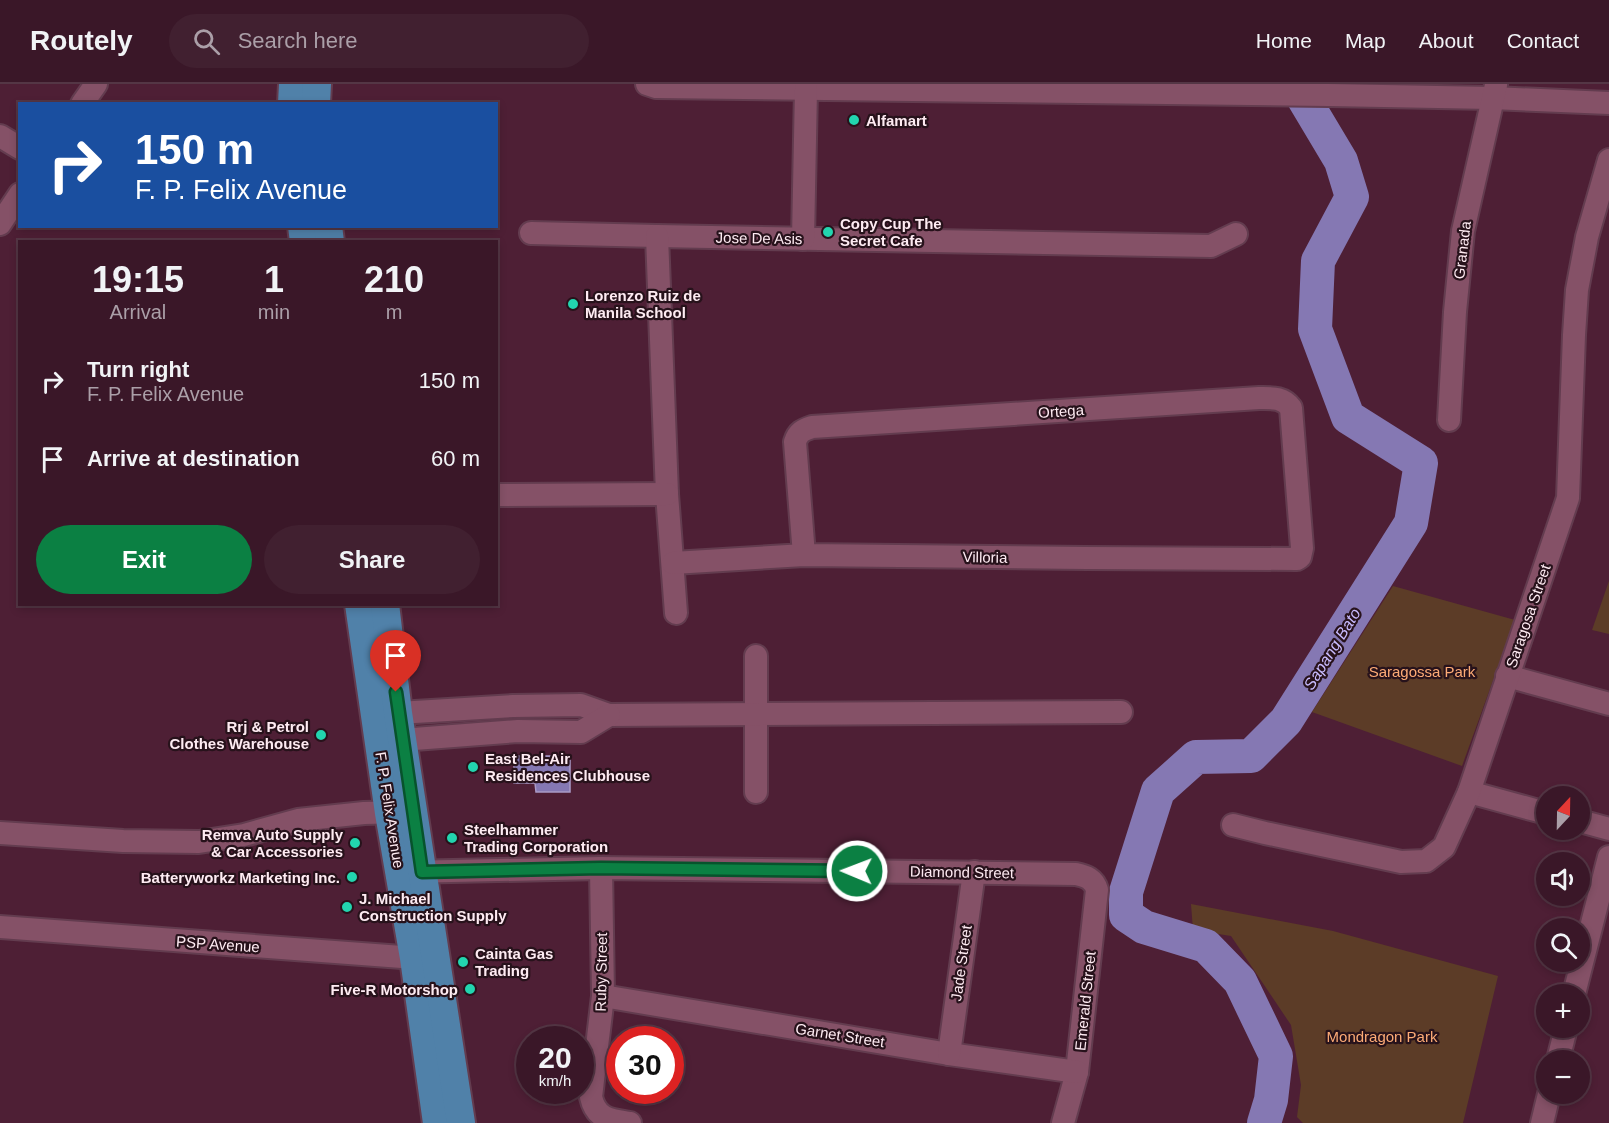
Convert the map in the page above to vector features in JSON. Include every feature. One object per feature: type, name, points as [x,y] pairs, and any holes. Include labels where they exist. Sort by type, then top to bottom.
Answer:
[{"type":"main road","points":[[292,102],[293,84]]},
{"type":"main road","points":[[316,102],[317,84]]},
{"type":"main road","name":"F. P. Felix Avenue","points":[[360,606],[394,732]]},
{"type":"main road","name":"F. P. Felix Avenue","points":[[385,606],[402,812],[447,1111]]},
{"type":"street","points":[[83,102],[96,84]]},
{"type":"street","points":[[647,84],[656,87],[806,89],[1151,88],[1279,96],[1329,95],[1364,90],[1494,91],[1609,103]]},
{"type":"street","points":[[803,239],[806,89]]},
{"type":"street","name":"Granada","points":[[1449,420],[1455,312],[1463,231],[1494,91]]},
{"type":"street","points":[[0,136],[18,147]]},
{"type":"street","name":"Saragosa Street","points":[[1233,825],[1401,862],[1426,861],[1444,847],[1469,792],[1568,498],[1577,290],[1587,237],[1609,160]]},
{"type":"street","points":[[0,224],[18,197]]},
{"type":"street","name":"Jose De Asis","points":[[531,232],[1211,246],[1236,234]]},
{"type":"street","points":[[657,236],[667,494],[676,613]]},
{"type":"street","name":"Ortega","points":[[804,555],[795,442],[801,431],[812,427],[1271,398],[1286,402],[1292,414],[1302,548],[1300,557],[1297,559]]},
{"type":"street","points":[[498,495],[667,494]]},
{"type":"street","name":"Villoria","points":[[673,563],[804,555],[1297,559]]},
{"type":"street","points":[[756,656],[756,792]]},
{"type":"street","points":[[1507,676],[1609,704]]},
{"type":"street","points":[[394,732],[581,732],[609,715],[1120,712]]},
{"type":"street","points":[[1469,792],[1536,810]]},
{"type":"street","points":[[0,833],[123,841],[199,842],[244,835],[298,820],[364,813],[402,812]]},
{"type":"street","points":[[1590,824],[1609,829]]},
{"type":"street","points":[[1577,984],[1609,857]]},
{"type":"street","name":"Diamond Street","points":[[411,872],[601,868],[1076,873],[1091,879]]},
{"type":"street","name":"Ruby Street","points":[[601,868],[603,996],[591,1097],[596,1110],[607,1119],[630,1123]]},
{"type":"street","name":"Jade Street","points":[[949,1054],[974,872]]},
{"type":"street","name":"Emerald Street","points":[[1063,1123],[1077,1072],[1097,890],[1091,879]]},
{"type":"street","name":"PSP Avenue","points":[[0,927],[425,959]]},
{"type":"street","name":"Garnet Street","points":[[603,996],[949,1054],[1077,1072]]},
{"type":"street","points":[[1542,1123],[1547,1104]]},
{"type":"green space","points":[[1609,581],[1609,634],[1592,630]]},
{"type":"green space","name":"Saragossa Park","points":[[1393,586],[1515,620],[1462,766],[1312,712]]},
{"type":"green space","name":"Mondragon Park","points":[[1191,904],[1333,931],[1498,976],[1463,1123],[1303,1123],[1297,1117],[1301,1085],[1291,1025],[1231,936],[1193,930]]},
{"type":"shaded area","points":[[514,756],[570,756],[570,792],[536,792],[535,783],[514,783]]},
{"type":"waterway","name":"Sapang Bato","points":[[1264,1123],[1271,1100],[1276,1056],[1240,981],[1206,946],[1144,927],[1126,915],[1126,892],[1158,791],[1196,757],[1251,756],[1286,721],[1411,523],[1421,463],[1348,417],[1315,329],[1318,261],[1352,197],[1341,161],[1295,84]]},
{"type":"place","name":"Alfamart","points":[[854,120]]},
{"type":"place","name":"Copy Cup The Secret Cafe","points":[[828,232]]},
{"type":"place","name":"Lorenzo Ruiz de Manila School","points":[[573,304]]},
{"type":"place","name":"Rrj & Petrol Clothes Warehouse","points":[[321,735]]},
{"type":"place","name":"East Bel-Air Residences Clubhouse","points":[[473,767]]},
{"type":"place","name":"Steelhammer Trading Corporation","points":[[452,838]]},
{"type":"place","name":"Remva Auto Supply & Car Accessories","points":[[355,843]]},
{"type":"place","name":"Batteryworkz Marketing Inc.","points":[[352,877]]},
{"type":"place","name":"J. Michael Construction Supply","points":[[347,907]]},
{"type":"place","name":"Cainta Gas Trading","points":[[463,962]]},
{"type":"place","name":"Five-R Motorshop","points":[[470,989]]},
{"type":"route","points":[[396,692],[422,872],[601,868],[857,871]]}]
